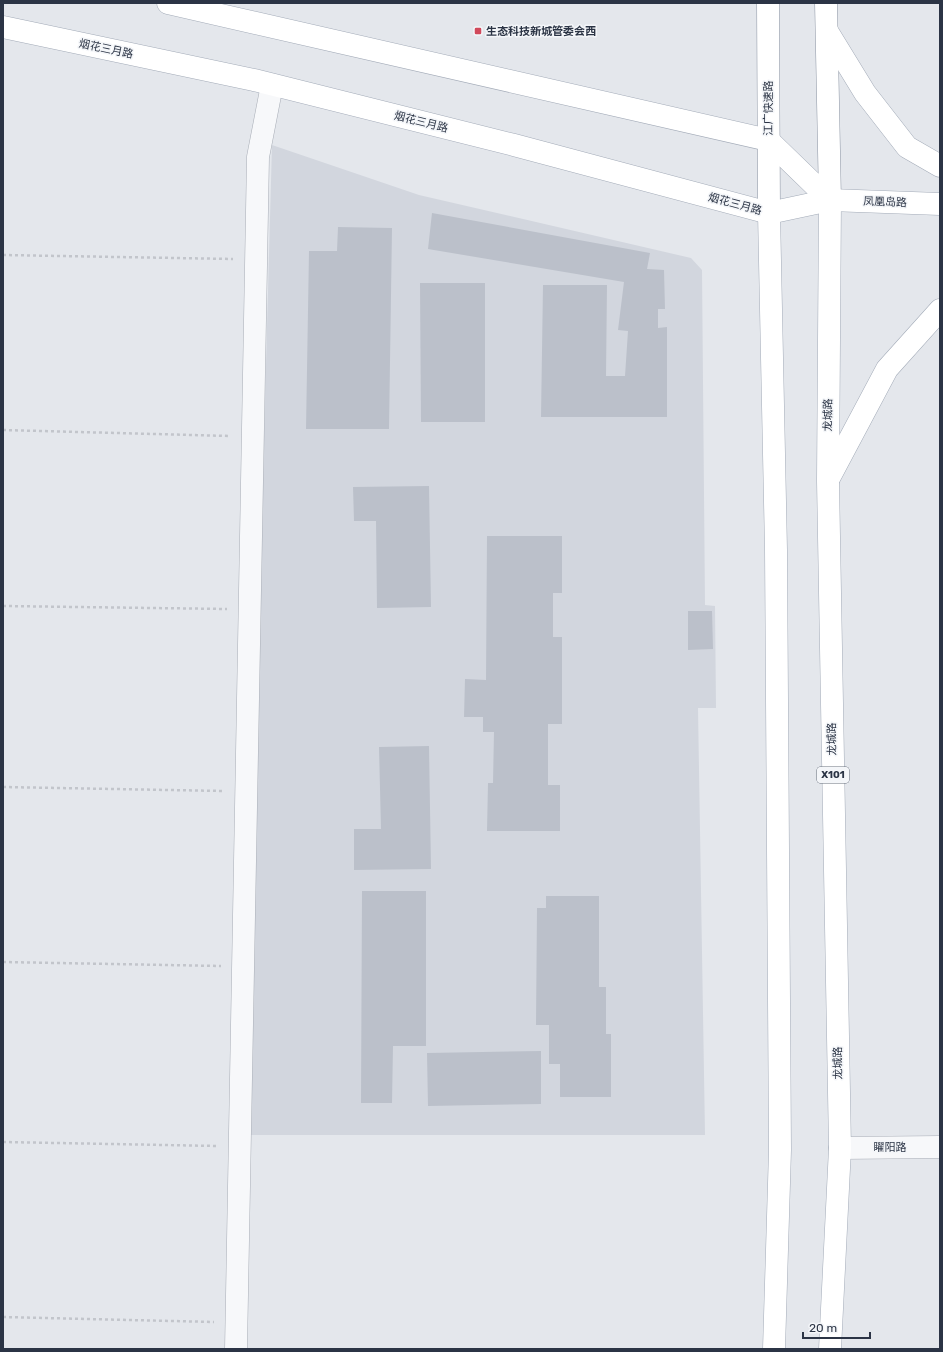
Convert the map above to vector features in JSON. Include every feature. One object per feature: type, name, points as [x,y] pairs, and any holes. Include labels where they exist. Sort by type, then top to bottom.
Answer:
[{"type":"main road","points":[[168,3],[768,140],[830,200]]},
{"type":"main road","name":"江广快速路","points":[[768,3],[769,213]]},
{"type":"main road","points":[[826,3],[830,200]]},
{"type":"main road","name":"烟花三月路","points":[[3,27],[272,85],[514,145],[769,213],[830,200]]},
{"type":"main road","points":[[827,31],[865,93],[907,147],[940,166]]},
{"type":"main road","name":"凤凰岛路","points":[[830,200],[940,204]]},
{"type":"main road","name":"龙城路","points":[[830,200],[828,481],[840,1148],[830,1349]]},
{"type":"main road","points":[[769,213],[776,558],[780,1150],[774,1349]]},
{"type":"main road","points":[[828,481],[887,369],[940,310]]},
{"type":"street","points":[[236,1349],[258,157],[272,85]]},
{"type":"street","name":"矅阳路","points":[[840,1148],[940,1147]]},
{"type":"path","points":[[3,255],[256,260]]},
{"type":"path","points":[[3,430],[253,437]]},
{"type":"path","points":[[3,606],[250,610]]},
{"type":"path","points":[[3,787],[246,791]]},
{"type":"path","points":[[3,962],[243,967]]},
{"type":"path","points":[[3,1142],[240,1147]]},
{"type":"path","points":[[3,1317],[236,1322]]},
{"type":"shaded area","points":[[272,145],[419,195],[691,258],[702,270],[705,605],[715,606],[716,708],[698,708],[705,1135],[245,1135]]},
{"type":"building","points":[[432,213],[650,253],[647,269],[664,270],[665,309],[658,309],[658,328],[667,327],[667,417],[541,417],[543,285],[607,285],[606,376],[625,376],[628,331],[618,330],[624,282],[428,249]]},
{"type":"building","points":[[338,227],[392,228],[389,429],[306,429],[309,251],[337,251]]},
{"type":"building","points":[[420,283],[485,283],[485,422],[421,422]]},
{"type":"building","points":[[429,486],[431,607],[377,608],[376,521],[354,521],[353,487]]},
{"type":"building","points":[[487,536],[562,536],[562,593],[553,593],[553,637],[562,637],[562,724],[548,724],[548,785],[560,785],[560,831],[487,831],[488,783],[493,783],[494,732],[483,732],[483,717],[464,717],[465,679],[486,680]]},
{"type":"building","points":[[688,611],[712,611],[713,649],[688,650]]},
{"type":"building","points":[[429,746],[431,869],[354,870],[354,829],[381,829],[379,747]]},
{"type":"building","points":[[362,891],[426,891],[426,1046],[393,1046],[392,1103],[361,1103]]},
{"type":"building","points":[[546,896],[599,896],[599,987],[606,987],[606,1034],[611,1034],[611,1097],[560,1097],[560,1064],[549,1064],[549,1025],[536,1025],[537,908],[546,908]]},
{"type":"building","points":[[541,1051],[541,1104],[428,1106],[427,1053]]},
{"type":"place","name":"生态科技新城管委会西","points":[[478,31]]}]
